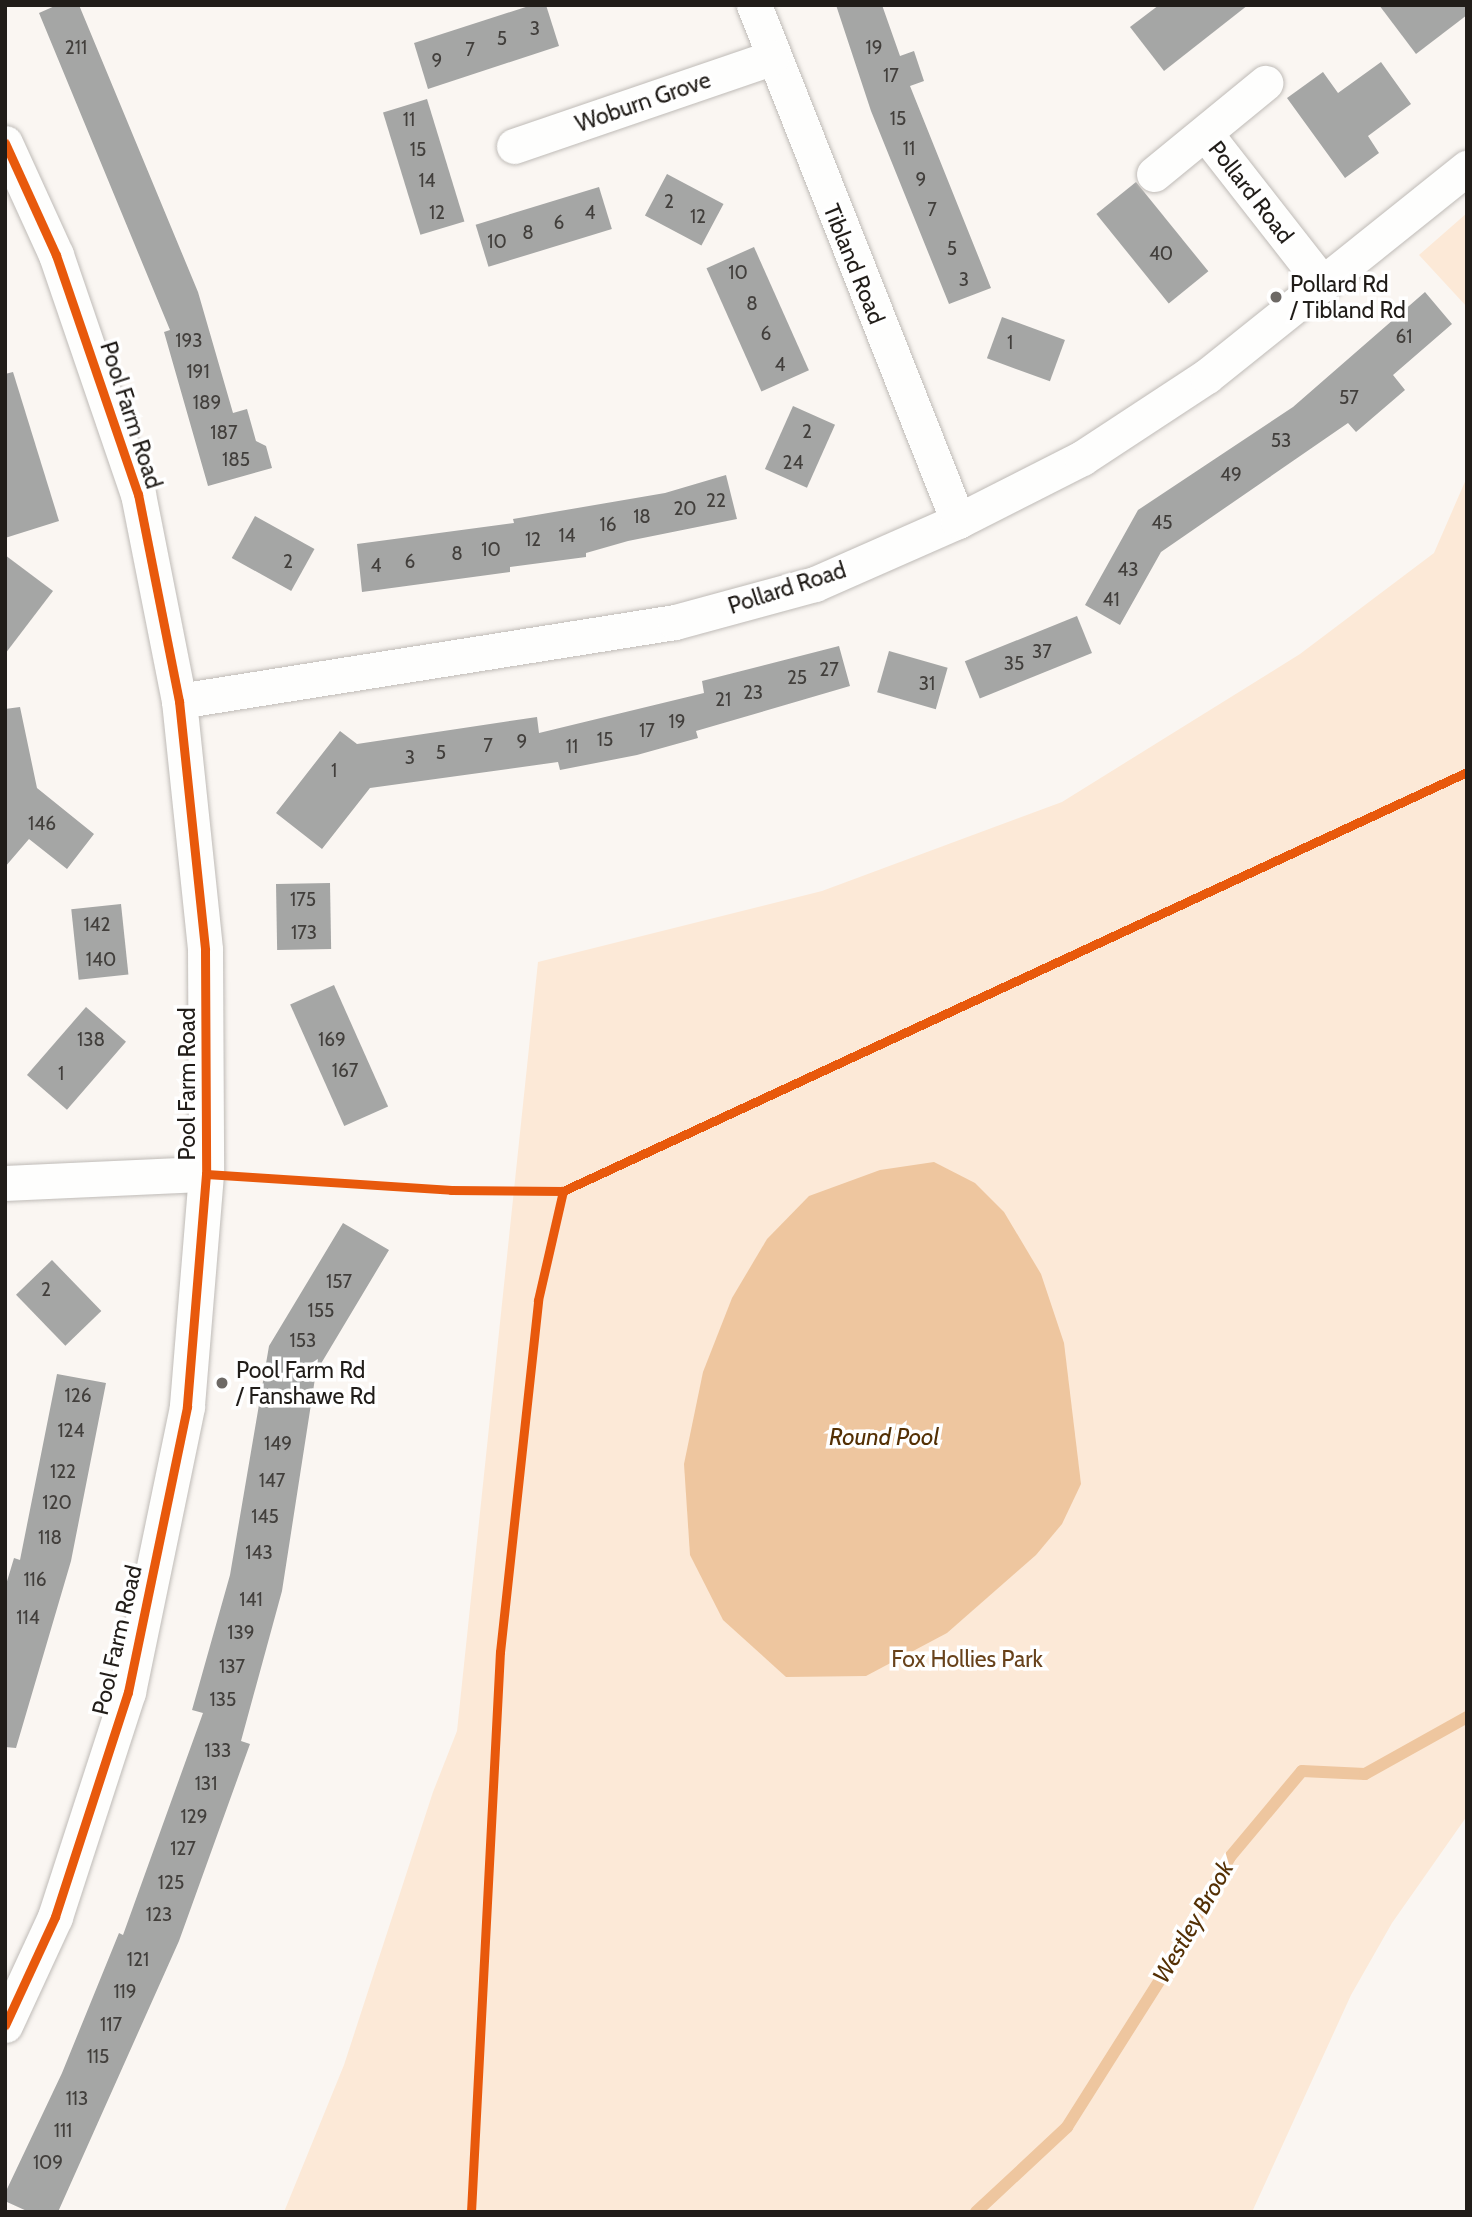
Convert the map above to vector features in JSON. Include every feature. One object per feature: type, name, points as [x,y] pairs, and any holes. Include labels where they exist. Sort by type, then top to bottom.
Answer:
[{"type":"street","name":"Tibland Road","points":[[754,5],[771,58],[958,521]]},
{"type":"street","name":"Woburn Grove","points":[[514,146],[771,58]]},
{"type":"street","name":"Pollard Road","points":[[1154,174],[1265,83]]},
{"type":"street","name":"Pollard Road","points":[[1205,133],[1322,284]]},
{"type":"street","name":"Pool Farm Road","points":[[5,143],[56,255],[138,494],[179,701],[205,950],[206,1174],[187,1407],[128,1692],[55,1917],[5,2025]]},
{"type":"street","name":"Pollard Road","points":[[179,701],[675,622],[815,584],[958,521],[1082,458],[1207,376],[1467,168]]},
{"type":"street","points":[[5,1183],[206,1174]]},
{"type":"green space","points":[[1467,213],[1467,307],[1419,255]]},
{"type":"green space","name":"Fox Hollies Park","points":[[1467,477],[1467,1816],[1392,1923],[1351,1995],[1252,2212],[284,2212],[344,2065],[433,1792],[457,1731],[538,962],[822,891],[1062,802],[1300,654],[1434,553]]},
{"type":"water","name":"Round Pool","points":[[934,1162],[975,1183],[1004,1212],[1041,1274],[1064,1343],[1081,1484],[1062,1524],[1036,1555],[947,1633],[866,1676],[786,1677],[723,1620],[690,1555],[684,1464],[703,1372],[732,1298],[767,1239],[809,1196],[880,1170]]},
{"type":"building","points":[[57,5],[79,5],[198,292],[233,413],[247,409],[256,441],[266,446],[272,468],[208,486],[164,332],[170,330],[39,13]]},
{"type":"building","points":[[532,5],[546,5],[559,46],[428,89],[414,43]]},
{"type":"building","points":[[836,5],[882,5],[900,56],[914,51],[924,81],[910,86],[991,288],[949,304],[871,111]]},
{"type":"building","points":[[1159,5],[1248,5],[1164,71],[1130,27]]},
{"type":"building","points":[[1379,5],[1467,5],[1467,15],[1416,54]]},
{"type":"building","points":[[1381,62],[1411,104],[1368,136],[1379,153],[1345,178],[1287,98],[1323,72],[1338,93]]},
{"type":"building","points":[[427,99],[464,221],[420,235],[383,112]]},
{"type":"building","points":[[667,174],[724,204],[701,246],[645,215]]},
{"type":"building","points":[[1136,182],[1208,271],[1169,303],[1096,214]]},
{"type":"building","points":[[599,187],[612,229],[489,267],[476,225]]},
{"type":"building","points":[[754,247],[809,370],[761,391],[706,268]]},
{"type":"building","points":[[1425,292],[1452,324],[1393,375],[1405,390],[1356,432],[1348,423],[1161,552],[1120,625],[1085,605],[1138,510],[1293,407]]},
{"type":"building","points":[[1002,317],[1065,340],[1050,381],[987,358]]},
{"type":"building","points":[[13,372],[59,521],[5,538],[5,374]]},
{"type":"building","points":[[793,406],[835,425],[807,488],[765,469]]},
{"type":"building","points":[[726,475],[737,519],[628,541],[586,553],[586,557],[510,567],[510,572],[362,592],[357,544],[514,523],[513,519],[665,493]]},
{"type":"building","points":[[255,516],[314,549],[291,591],[232,558]]},
{"type":"building","points":[[5,555],[53,591],[5,654]]},
{"type":"building","points":[[1077,616],[1092,653],[980,698],[965,661]]},
{"type":"building","points":[[839,646],[850,686],[696,731],[698,738],[637,755],[560,770],[558,762],[370,788],[322,849],[276,813],[340,731],[357,744],[537,717],[539,733],[704,693],[702,681]]},
{"type":"building","points":[[889,651],[948,668],[936,709],[877,692]]},
{"type":"building","points":[[20,707],[37,788],[94,834],[67,869],[29,839],[5,867],[5,709]]},
{"type":"building","points":[[330,883],[331,949],[277,950],[276,884]]},
{"type":"building","points":[[121,904],[128,975],[79,980],[71,909]]},
{"type":"building","points":[[334,985],[388,1107],[344,1126],[290,1005]]},
{"type":"building","points":[[86,1007],[126,1042],[67,1110],[27,1075]]},
{"type":"building","points":[[343,1223],[389,1250],[316,1372],[282,1591],[241,1741],[250,1744],[179,1941],[58,2212],[29,2212],[7,2202],[7,2189],[62,2073],[119,1933],[123,1935],[203,1713],[192,1710],[230,1575],[269,1346]]},
{"type":"building","points":[[52,1260],[101,1311],[65,1346],[16,1295]]},
{"type":"building","points":[[57,1374],[106,1383],[71,1561],[16,1748],[5,1747],[5,1588],[14,1558],[20,1560]]},
{"type":"waterway","name":"Westley Brook","points":[[976,2212],[1067,2127],[1174,1958],[1230,1857],[1302,1771],[1365,1774],[1467,1717]]},
{"type":"cycle path","points":[[5,143],[56,255],[138,494],[179,701],[205,950],[206,1174],[187,1407],[128,1692],[55,1917],[5,2025]]},
{"type":"cycle path","points":[[206,1174],[451,1190],[563,1191],[1467,772]]},
{"type":"cycle path","points":[[471,2212],[500,1652],[538,1300],[563,1191]]},
{"type":"place","name":"Pollard Rd / Tibland Rd","points":[[1276,297]]},
{"type":"place","name":"Pool Farm Rd / Fanshawe Rd","points":[[222,1383]]}]
